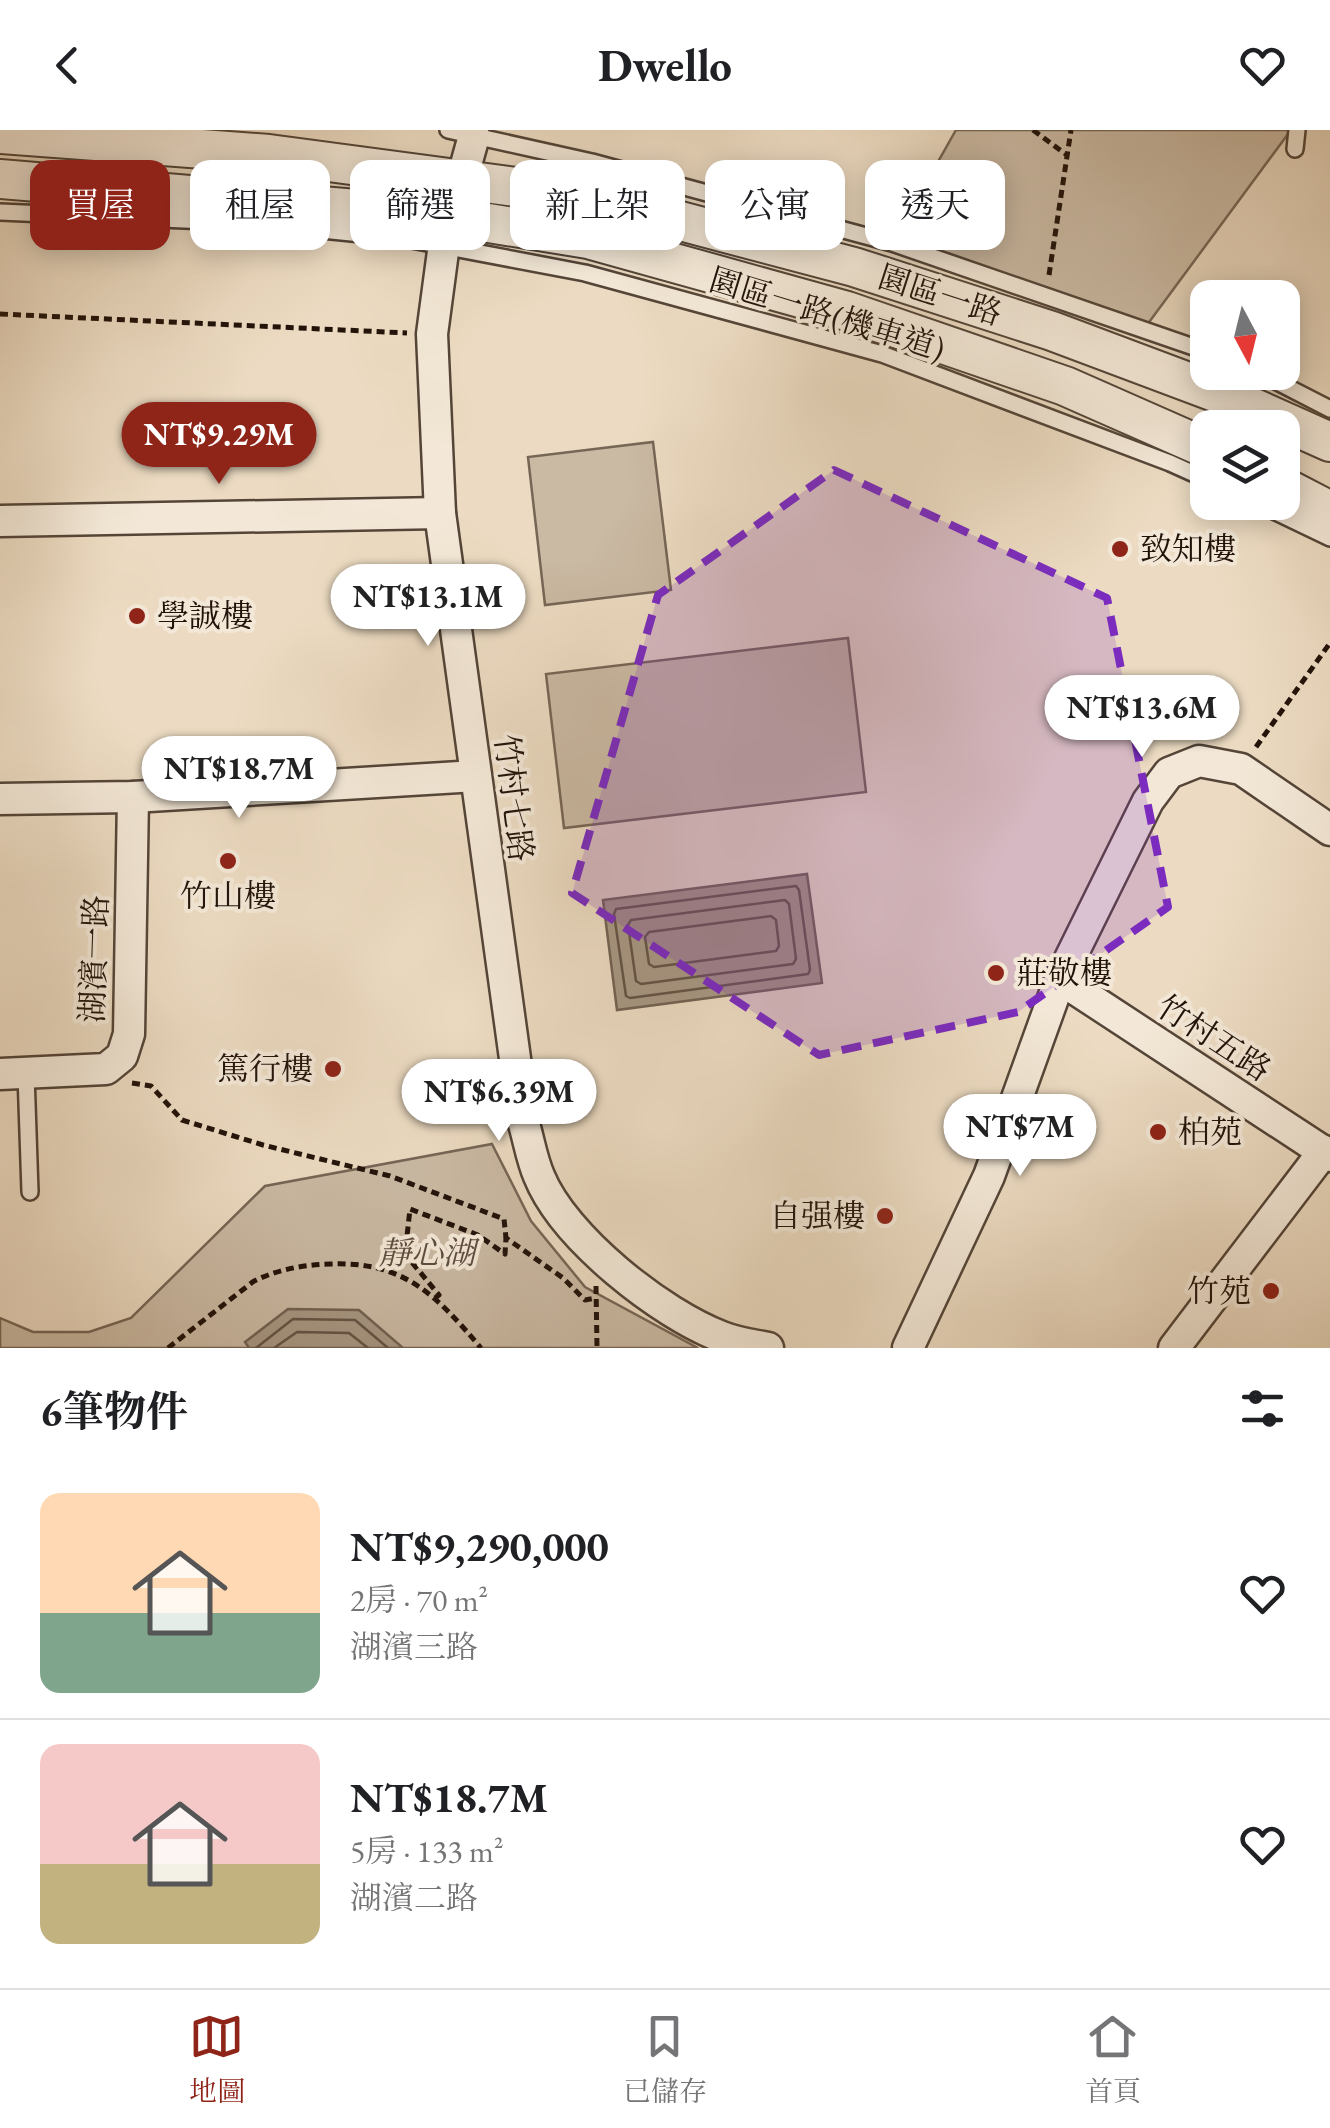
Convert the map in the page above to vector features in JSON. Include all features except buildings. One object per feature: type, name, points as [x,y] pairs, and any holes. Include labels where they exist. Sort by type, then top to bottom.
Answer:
[{"type":"street","name":"竹村七路","points":[[461,133],[462,160]]},
{"type":"street","name":"園區一路","points":[[0,134],[276,142],[369,160]]},
{"type":"street","name":"園區一路","points":[[0,179],[350,219]]},
{"type":"street","name":"園區一路","points":[[490,182],[590,197],[854,267],[1052,331],[1236,400],[1330,442]]},
{"type":"street","name":"園區一路","points":[[490,233],[588,239],[847,311],[1065,386],[1190,441]]},
{"type":"street","name":"竹村七路","points":[[445,250],[432,334],[440,513],[524,1124],[538,1176],[555,1205],[612,1267],[665,1306],[722,1337],[768,1348]]},
{"type":"street","points":[[1300,495],[1330,511]]},
{"type":"street","points":[[0,521],[440,513]]},
{"type":"street","points":[[908,1348],[989,1176],[1060,979],[1148,801],[1170,773],[1198,761],[1240,769],[1330,830]]},
{"type":"street","points":[[0,800],[133,798],[476,776]]},
{"type":"street","name":"湖濱一路","points":[[13,1074],[106,1069],[122,1056],[129,1034],[133,798]]},
{"type":"street","name":"竹村五路","points":[[1060,979],[1327,1154]]},
{"type":"street","points":[[1174,1348],[1327,1154]]},
{"type":"lane","points":[[1295,148],[1297,130]]},
{"type":"lane","points":[[461,133],[592,162],[892,243],[1190,346]]},
{"type":"lane","name":"園區一路(機車道)","points":[[0,212],[350,226]]},
{"type":"lane","name":"園區一路(機車道)","points":[[490,243],[586,274],[882,354],[1190,471]]},
{"type":"lane","points":[[1293,390],[1330,409]]},
{"type":"lane","points":[[1292,520],[1330,538]]},
{"type":"lane","points":[[13,1074],[30,1192]]},
{"type":"path","points":[[1033,130],[1068,155]]},
{"type":"path","points":[[1049,275],[1071,130]]},
{"type":"path","points":[[0,314],[432,334]]},
{"type":"path","points":[[1240,769],[1330,643]]},
{"type":"path","points":[[118,1080],[151,1086],[182,1120],[263,1145],[390,1176],[504,1219],[506,1254],[478,1235],[410,1209],[405,1254],[439,1295],[435,1298]]},
{"type":"path","points":[[506,1238],[563,1278],[585,1300],[596,1298]]},
{"type":"path","points":[[594,1249],[597,1348]]},
{"type":"path","points":[[168,1348],[254,1281],[288,1268],[366,1264],[402,1275],[435,1298],[480,1348]]},
{"type":"highlighted area","points":[[834,470],[1107,598],[1168,907],[1018,1012],[819,1055],[572,893],[658,595]]},
{"type":"green space","points":[[956,130],[1291,130],[1144,329],[913,250],[1005,250],[1005,160],[939,160]]},
{"type":"green space","points":[[653,442],[671,590],[545,605],[528,457]]},
{"type":"green space","points":[[848,638],[866,792],[564,828],[546,674]]},
{"type":"green space","name":"靜心湖","points":[[492,1144],[531,1221],[585,1287],[698,1348],[0,1348],[0,1318],[33,1332],[89,1332],[131,1318],[265,1186]]},
{"type":"water","points":[[807,874],[822,983],[617,1010],[603,900]]},
{"type":"water","name":"靜心湖","points":[[288,1309],[359,1310],[403,1348],[249,1348],[245,1342]]},
{"type":"place","name":"致知樓","points":[[1120,549]]},
{"type":"place","name":"學誠樓","points":[[137,616]]},
{"type":"place","name":"竹山樓","points":[[228,861]]},
{"type":"place","name":"莊敬樓","points":[[996,973]]},
{"type":"place","name":"篤行樓","points":[[333,1069]]},
{"type":"place","name":"柏苑","points":[[1158,1132]]},
{"type":"place","name":"自强樓","points":[[885,1216]]},
{"type":"place","name":"竹苑","points":[[1271,1291]]}]
